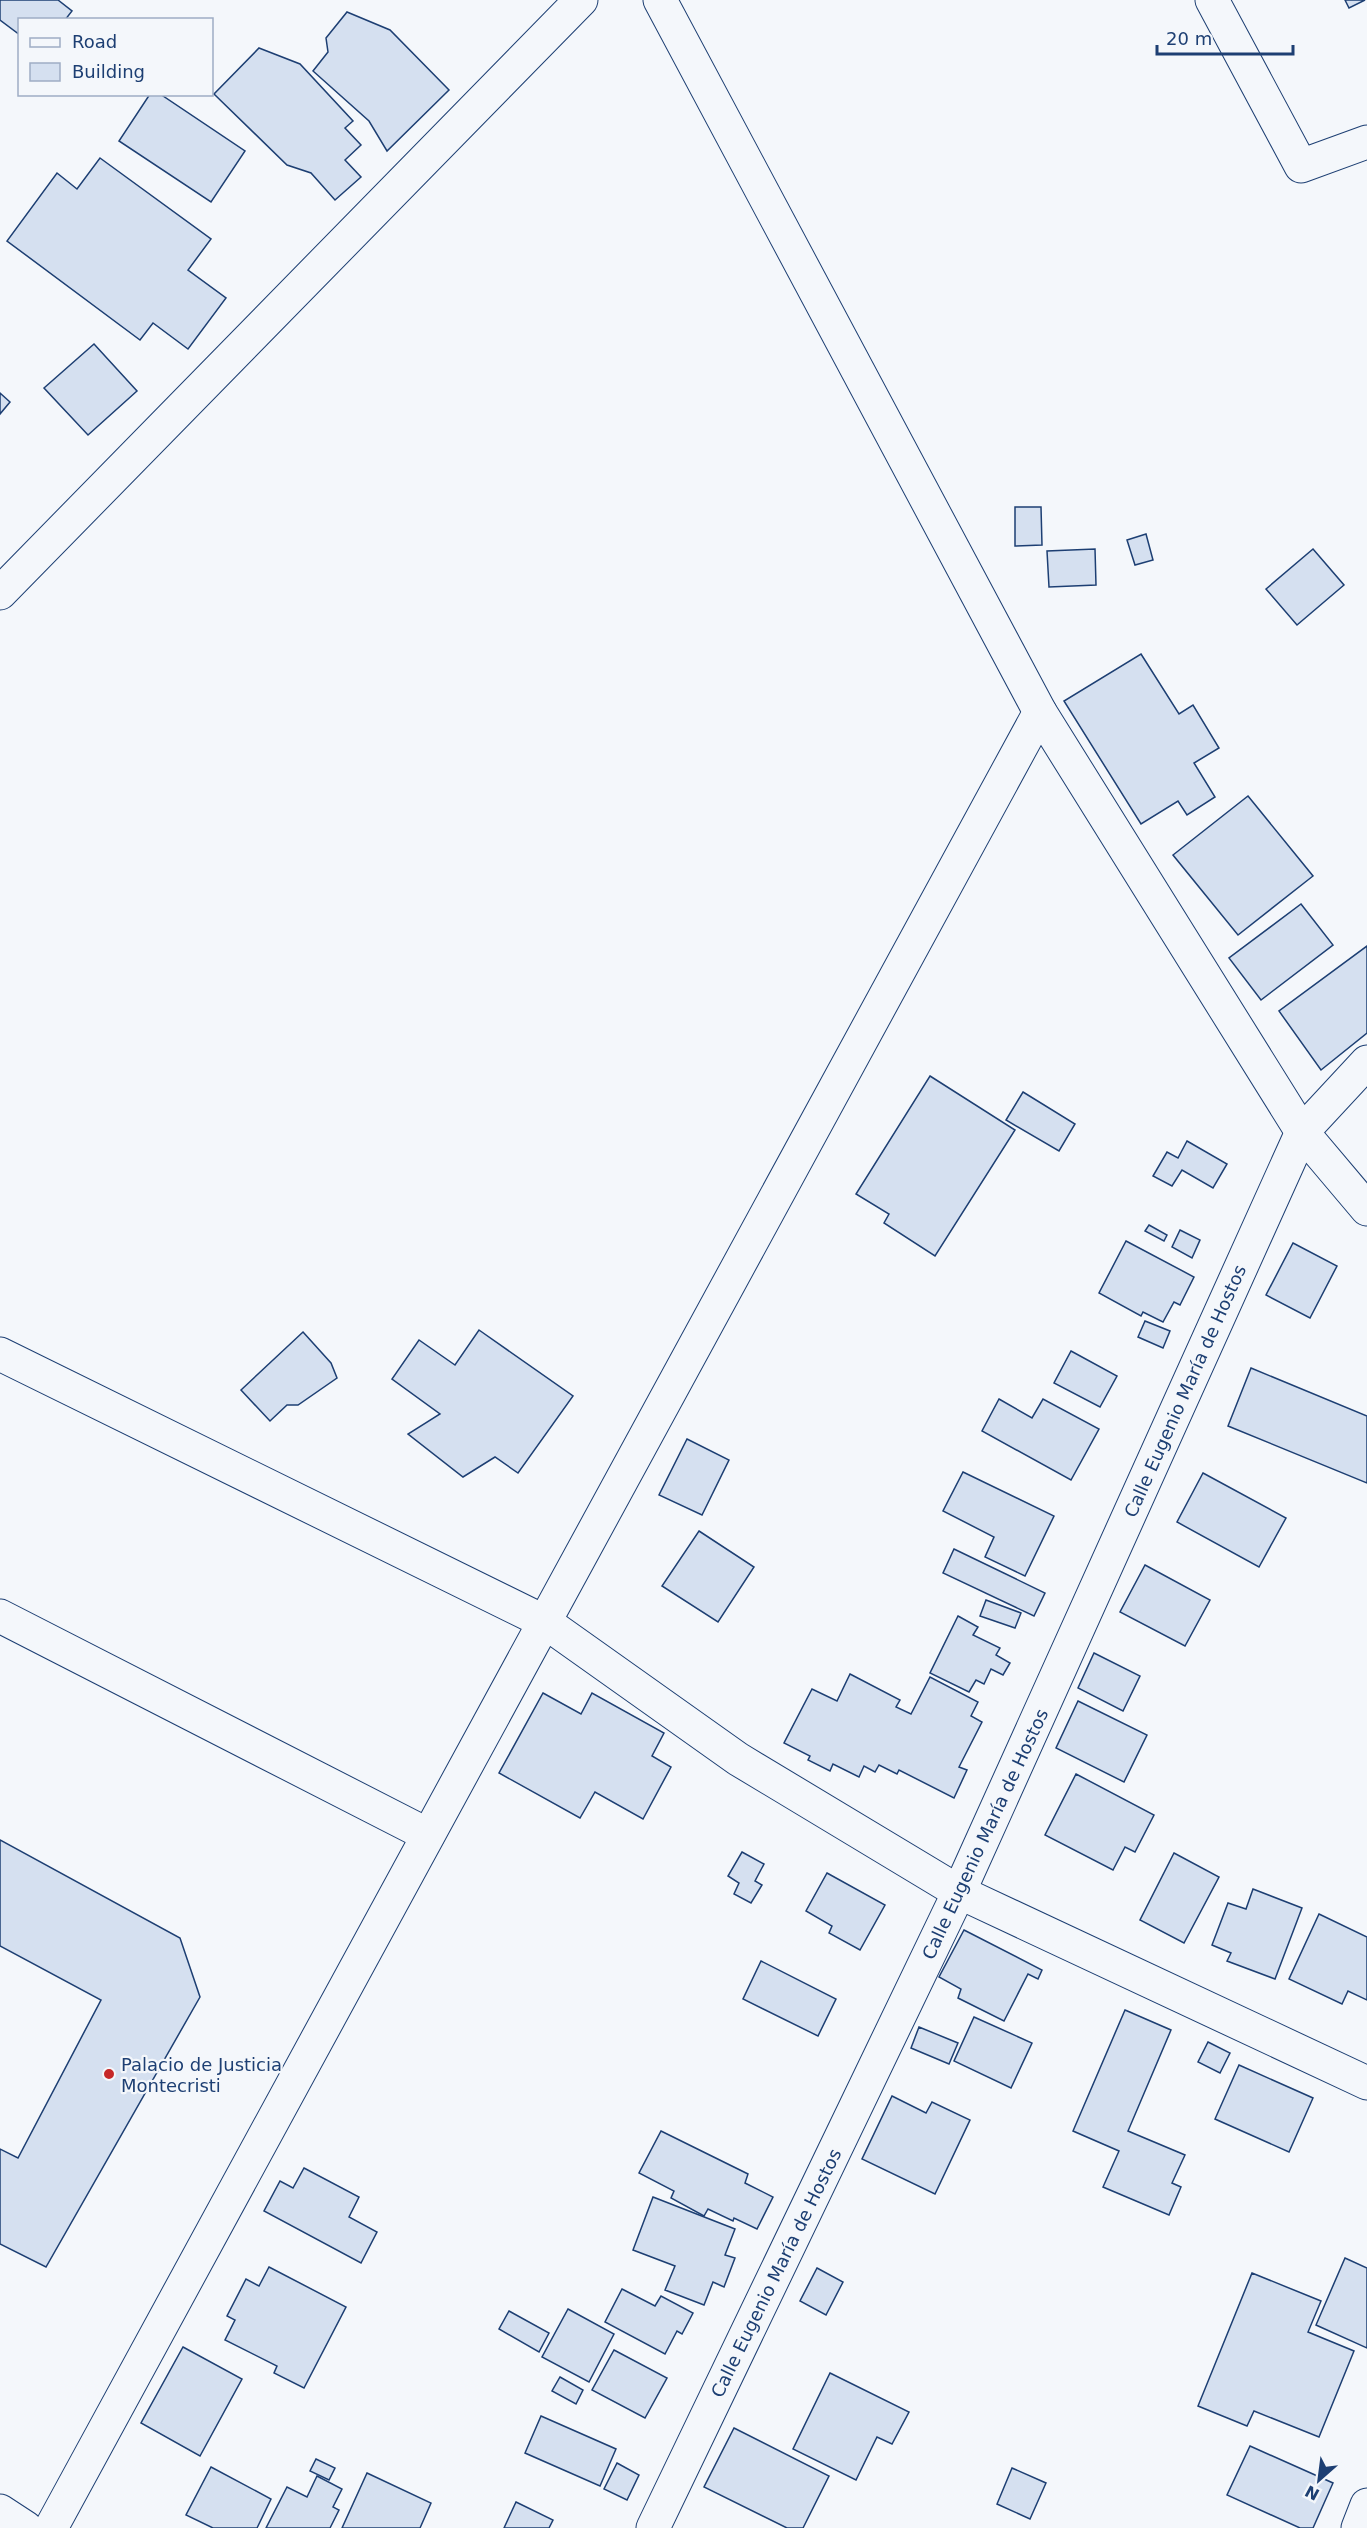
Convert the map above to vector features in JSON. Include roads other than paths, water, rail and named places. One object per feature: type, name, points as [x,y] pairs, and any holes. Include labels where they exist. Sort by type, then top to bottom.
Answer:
[{"type":"street","points":[[4,582],[581,0]]},
{"type":"street","points":[[660,0],[1040,712],[1302,1132],[1367,1209]]},
{"type":"street","points":[[1212,0],[1301,166],[1367,142]]},
{"type":"street","points":[[51,2528],[1040,712]]},
{"type":"street","name":"Calle Eugenio María de Hostos","points":[[653,2528],[959,1892],[1302,1132],[1367,1062]]},
{"type":"street","points":[[0,1354],[545,1622],[738,1760],[959,1892],[1367,2083]]},
{"type":"street","points":[[0,1616],[428,1835]]},
{"type":"street","points":[[1358,2528],[1367,2505]]},
{"type":"street","points":[[0,2511],[26,2528]]},
{"type":"place","name":"Palacio de Justicia Montecristi","points":[[109,2074]]}]
